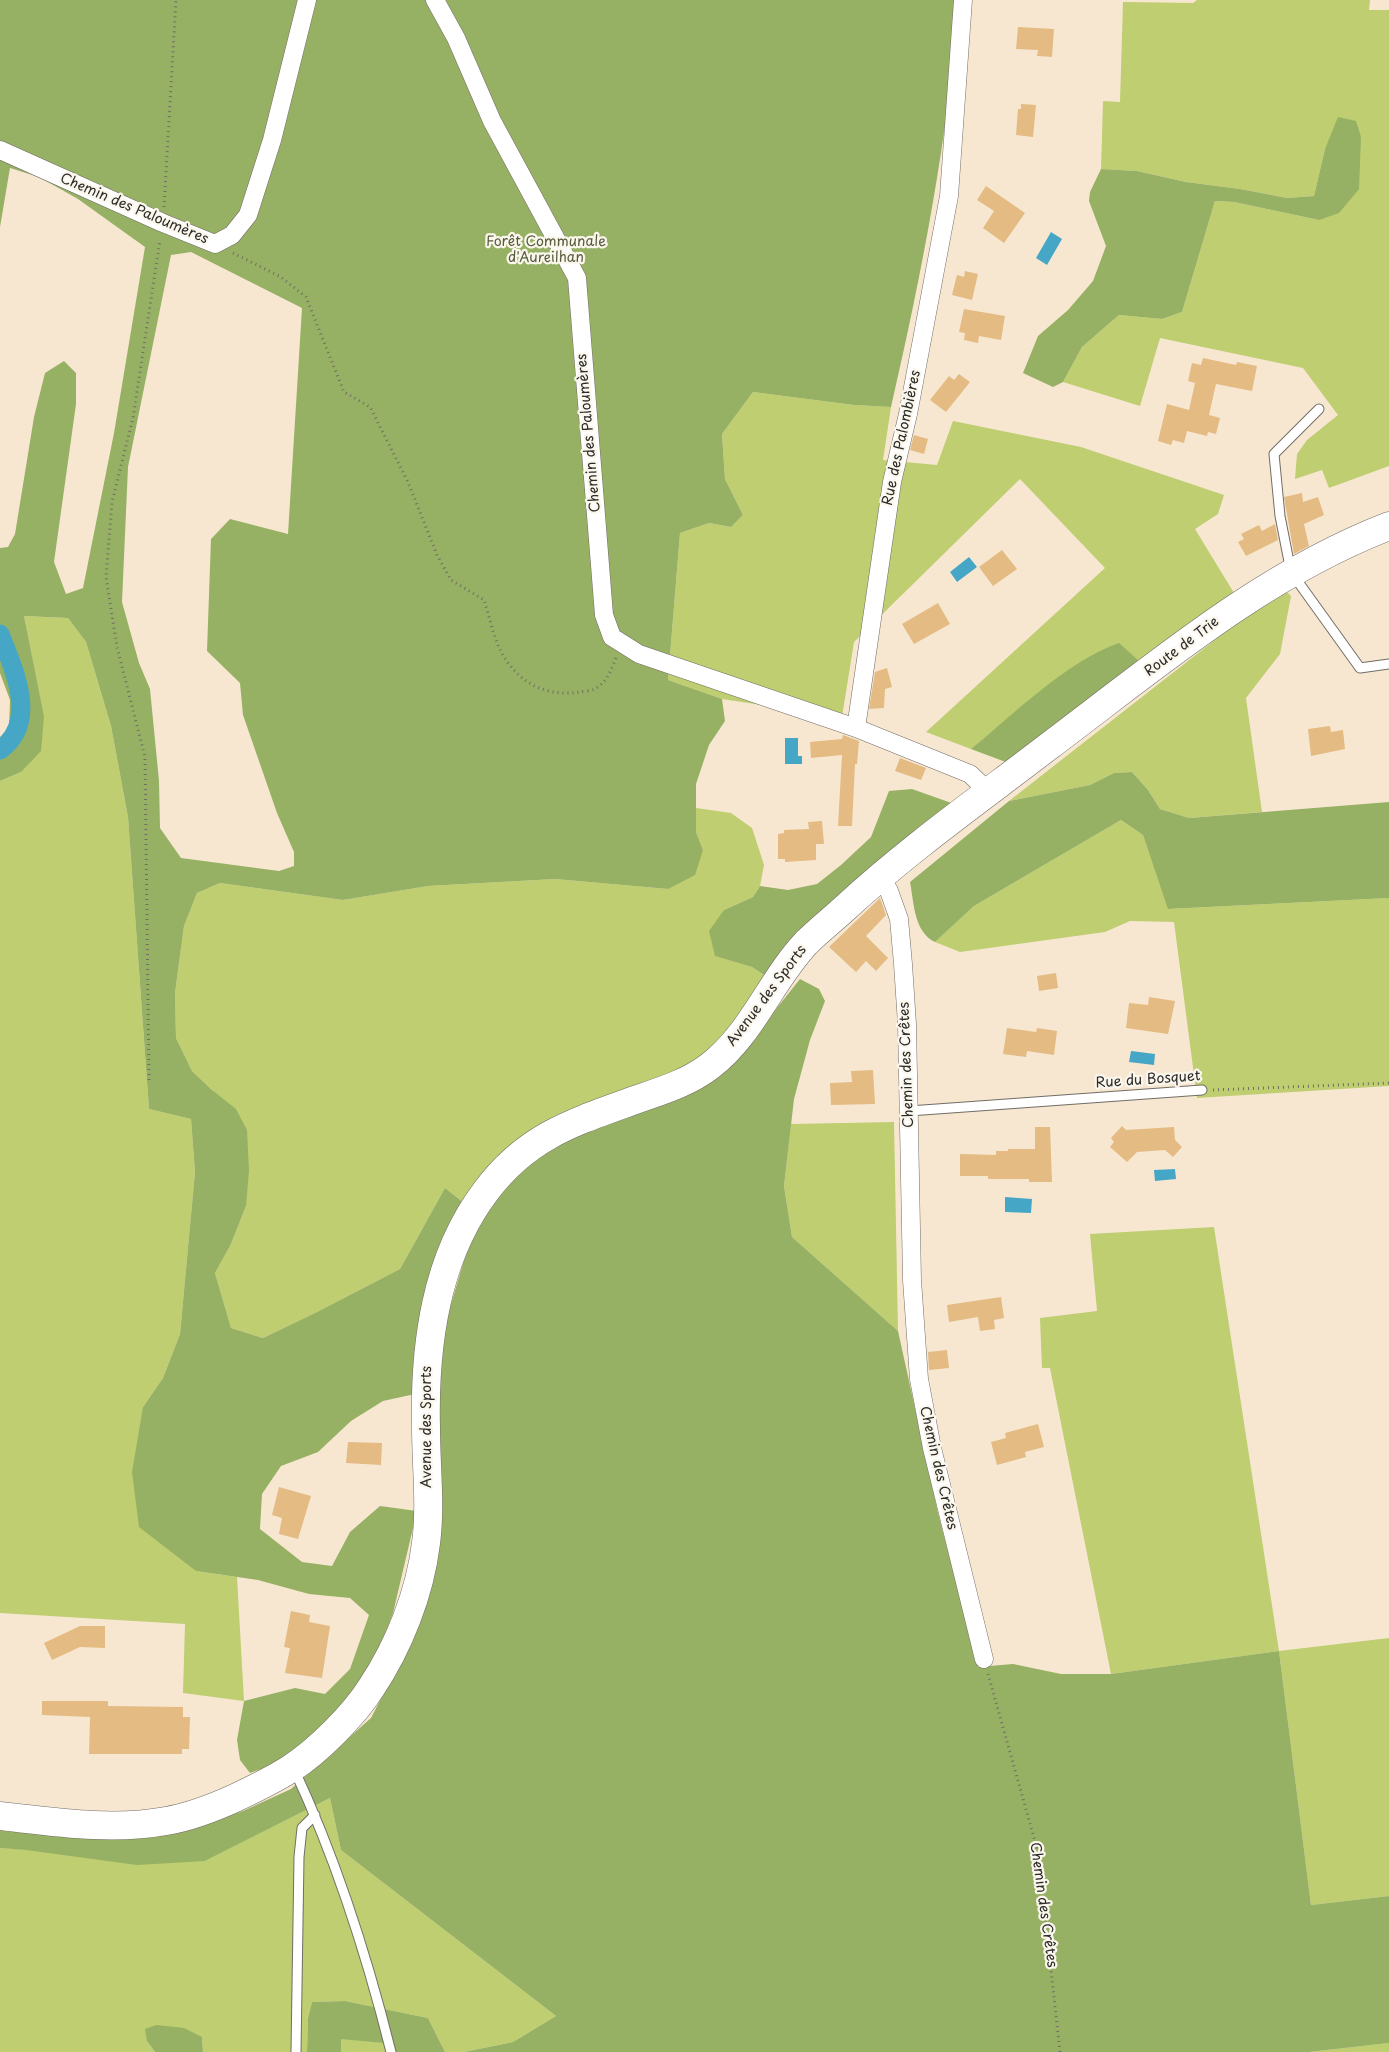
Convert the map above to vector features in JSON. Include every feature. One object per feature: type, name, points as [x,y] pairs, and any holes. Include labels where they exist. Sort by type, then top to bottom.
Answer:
[{"type":"main road","name":"Route de Trie","points":[[880,876],[908,852],[1214,623],[1291,572],[1363,536],[1389,526]]},
{"type":"main road","name":"Avenue des Sports","points":[[0,1816],[104,1826],[165,1822],[211,1809],[256,1788],[294,1767],[335,1731],[370,1691],[394,1645],[420,1575],[427,1538],[427,1355],[447,1262],[476,1206],[487,1190],[514,1160],[539,1140],[570,1123],[680,1085],[710,1066],[732,1045],[804,946],[880,876]]},
{"type":"street","name":"Chemin des Paloumères","points":[[0,150],[214,244],[232,235],[248,215],[272,140],[307,0]]},
{"type":"street","name":"Chemin des Paloumères","points":[[435,0],[456,38],[492,120],[577,278],[604,615],[612,637],[639,654],[856,728]]},
{"type":"street","name":"Rue des Palombières","points":[[856,728],[892,482],[908,414],[949,196],[963,0]]},
{"type":"street","points":[[856,728],[970,774],[989,792]]},
{"type":"street","name":"Chemin des Crêtes","points":[[880,876],[889,890],[899,919],[907,1024],[912,1280],[919,1379],[932,1448],[984,1659]]},
{"type":"lane","points":[[1319,408],[1274,454],[1280,516],[1291,572],[1360,668],[1389,664]]},
{"type":"lane","name":"Rue du Bosquet","points":[[909,1111],[1202,1090]]},
{"type":"lane","points":[[294,1767],[326,1840],[360,1944],[392,2052]]},
{"type":"lane","points":[[296,2052],[299,1857],[302,1828],[315,1815]]},
{"type":"path","points":[[149,1080],[145,757],[117,647],[106,577],[112,502],[133,418],[163,223],[176,0]]},
{"type":"path","points":[[214,244],[281,277],[306,298],[344,392],[370,407],[408,482],[438,555],[451,580],[484,600],[502,651],[508,663],[524,681],[544,691],[571,693],[594,689],[609,676],[621,644]]},
{"type":"path","name":"Rue du Bosquet","points":[[1202,1090],[1389,1083]]},
{"type":"path","name":"Chemin des Crêtes","points":[[984,1659],[1038,1852],[1060,2052]]},
{"type":"green space","name":"Forêt Communale d'Aureilhan","points":[[0,0],[959,0],[941,154],[923,256],[891,407],[854,405],[753,392],[722,434],[725,479],[743,515],[731,527],[709,523],[680,533],[668,680],[722,699],[725,721],[709,745],[696,784],[696,832],[703,850],[695,875],[668,889],[555,879],[428,886],[343,900],[220,883],[197,893],[184,926],[175,993],[176,1038],[192,1071],[236,1109],[247,1130],[249,1171],[246,1206],[231,1244],[215,1273],[231,1328],[263,1338],[400,1269],[445,1188],[464,1203],[415,1394],[383,1401],[351,1421],[318,1452],[281,1466],[262,1494],[260,1529],[302,1562],[332,1566],[350,1532],[380,1506],[417,1511],[393,1613],[370,1673],[351,1705],[288,1759],[250,1773],[240,1760],[237,1740],[244,1701],[295,1688],[325,1694],[350,1669],[369,1615],[350,1598],[309,1594],[258,1580],[196,1571],[139,1527],[132,1472],[143,1407],[163,1378],[180,1334],[195,1172],[191,1119],[149,1109],[128,817],[111,726],[86,642],[68,618],[24,616],[44,717],[41,751],[21,772],[0,781],[0,737],[9,730],[10,700],[0,673],[0,548],[8,547],[15,534],[34,417],[45,373],[64,361],[76,373],[76,404],[54,562],[66,594],[83,588],[114,433],[145,247],[78,199],[39,177],[10,168],[0,227]],"holes":[[[191,252],[302,308],[288,534],[230,519],[211,539],[207,651],[240,683],[243,715],[277,813],[294,852],[294,866],[279,871],[181,858],[160,828],[159,781],[150,689],[139,663],[122,602],[128,467],[171,255]]]},
{"type":"green space","points":[[1197,0],[1370,0],[1369,10],[1389,10],[1389,466],[1329,488],[1322,470],[1295,479],[1297,454],[1307,440],[1338,415],[1303,368],[1160,338],[1140,406],[1063,382],[1082,347],[1119,315],[1162,319],[1182,312],[1215,201],[1234,202],[1319,220],[1325,149],[1314,196],[1287,198],[1240,189],[1186,182],[1137,171],[1101,169],[1103,101],[1120,102],[1123,2],[1193,3]]},
{"type":"green space","points":[[1338,117],[1356,121],[1361,137],[1359,189],[1339,213],[1319,220],[1234,202],[1215,201],[1182,312],[1162,319],[1119,315],[1082,347],[1063,382],[1053,387],[1023,373],[1038,336],[1068,310],[1093,281],[1106,246],[1089,201],[1090,192],[1101,169],[1137,171],[1186,182],[1240,189],[1287,198],[1314,196],[1325,149]]},
{"type":"green space","points":[[753,392],[854,405],[891,407],[883,460],[937,465],[953,421],[1081,447],[1224,495],[1218,514],[1195,529],[1234,593],[1139,661],[1055,680],[971,749],[926,732],[1105,568],[1020,479],[854,642],[842,717],[722,699],[668,680],[680,533],[709,523],[731,527],[743,515],[725,479],[722,434]]},
{"type":"green space","points":[[1285,590],[1291,596],[1280,654],[1246,698],[1262,812],[1189,818],[1160,809],[1148,790],[1132,772],[1114,773],[1090,785],[1009,801],[1248,614]]},
{"type":"green space","points":[[24,616],[68,618],[86,642],[111,726],[128,817],[149,1109],[191,1119],[195,1172],[180,1334],[163,1378],[143,1407],[196,1571],[237,1577],[244,1701],[183,1693],[185,1624],[0,1613],[0,781],[21,772],[33,664]]},
{"type":"green space","points":[[1119,643],[1139,661],[1011,764],[971,749],[1061,675],[1099,651]]},
{"type":"green space","points":[[1132,772],[1148,790],[1160,809],[1189,818],[1389,802],[1389,898],[1168,909],[1143,835],[1121,820],[974,906],[935,942],[923,931],[916,916],[910,882],[1009,801],[1090,785],[1114,773]]},
{"type":"green space","points":[[912,789],[957,805],[767,977],[752,967],[715,956],[709,931],[724,910],[753,897],[760,886],[788,890],[817,884],[871,837],[889,791]]},
{"type":"green space","points":[[696,808],[731,813],[752,828],[764,865],[760,886],[753,897],[724,910],[716,956],[752,967],[767,977],[734,1022],[701,1057],[464,1203],[445,1188],[400,1269],[263,1338],[231,1328],[215,1273],[231,1244],[246,1206],[212,1090],[192,1071],[176,1038],[175,993],[184,926],[197,893],[220,883],[343,900],[428,886],[555,879],[668,889],[703,850],[696,832]]},
{"type":"green space","points":[[1121,820],[1143,835],[1169,909],[1389,898],[1389,1086],[1197,1098],[1174,922],[1130,921],[1105,932],[960,952],[935,942],[974,906]]},
{"type":"green space","points":[[800,979],[819,989],[825,1001],[810,1040],[794,1099],[784,1186],[792,1237],[898,1331],[938,1513],[978,1667],[1013,1664],[1061,1674],[1111,1674],[1279,1651],[1311,1905],[1389,1896],[1389,2043],[1309,2052],[464,2052],[513,2042],[556,2016],[341,1850],[330,1798],[205,1861],[137,1865],[0,1848],[0,1827],[200,1825],[243,1811],[291,1789],[371,1718],[408,1646],[434,1388],[446,1321],[468,1247],[492,1201],[524,1165],[568,1138],[748,1044]]},
{"type":"green space","points":[[894,1122],[898,1331],[792,1237],[784,1186],[791,1124]]},
{"type":"green space","points":[[1214,1227],[1279,1651],[1111,1674],[1050,1368],[1042,1368],[1040,1318],[1097,1311],[1090,1234]]},
{"type":"green space","points":[[1389,1638],[1389,1896],[1311,1905],[1279,1651]]},
{"type":"green space","points":[[330,1798],[341,1850],[556,2016],[513,2042],[464,2052],[445,2052],[428,2018],[345,2001],[312,2002],[308,2018],[307,2052],[203,2052],[202,2037],[147,2041],[155,2052],[0,2052],[0,1848],[205,1861]]},
{"type":"green space","points":[[345,2001],[428,2018],[445,2052],[386,2052],[383,2043],[341,2039],[341,2052],[307,2052],[308,2018],[312,2002]]},
{"type":"green space","points":[[156,2025],[184,2028],[202,2037],[203,2052],[155,2052],[147,2041],[145,2029]]},
{"type":"green space","points":[[340,2038],[384,2043],[386,2052],[341,2052]]},
{"type":"green space","points":[[1389,2043],[1389,2052],[1309,2052]]},
{"type":"water","points":[[1051,232],[1062,239],[1047,265],[1036,258]]},
{"type":"water","points":[[969,557],[977,567],[957,582],[950,572]]},
{"type":"water","points":[[785,738],[798,738],[798,756],[802,756],[802,764],[785,764]]},
{"type":"water","points":[[1131,1051],[1155,1054],[1154,1065],[1129,1062]]},
{"type":"water","points":[[1175,1169],[1176,1179],[1155,1181],[1154,1170]]},
{"type":"water","points":[[1005,1197],[1032,1199],[1031,1213],[1005,1212]]},
{"type":"building","points":[[1018,27],[1054,29],[1052,57],[1037,56],[1038,50],[1016,49]]},
{"type":"building","points":[[1021,104],[1036,105],[1033,137],[1016,135],[1018,109],[1021,109]]},
{"type":"building","points":[[986,186],[1025,213],[1004,243],[983,228],[994,211],[977,200]]},
{"type":"building","points":[[965,271],[978,274],[972,300],[952,295],[957,275],[964,277]]},
{"type":"building","points":[[964,309],[1005,316],[1001,340],[979,336],[978,343],[964,340],[965,333],[959,332]]},
{"type":"building","points":[[1203,358],[1236,365],[1237,362],[1257,366],[1252,391],[1216,384],[1209,415],[1220,418],[1216,434],[1208,432],[1207,436],[1187,431],[1184,443],[1173,440],[1171,445],[1158,441],[1167,404],[1189,410],[1195,383],[1188,381],[1192,363],[1201,365]]},
{"type":"building","points":[[959,374],[970,382],[946,412],[930,400],[949,376],[954,380]]},
{"type":"building","points":[[914,435],[928,439],[924,454],[910,450]]},
{"type":"building","points":[[1302,493],[1303,502],[1318,497],[1324,515],[1304,524],[1309,546],[1294,554],[1284,497]]},
{"type":"building","points":[[1275,524],[1278,540],[1246,556],[1238,542],[1244,539],[1241,534],[1259,525],[1262,531]]},
{"type":"building","points":[[1002,550],[1017,569],[993,586],[979,567]]},
{"type":"building","points":[[938,603],[950,624],[914,644],[902,624]]},
{"type":"building","points":[[887,668],[892,687],[885,689],[884,708],[869,709],[875,672]]},
{"type":"building","points":[[1330,726],[1331,732],[1343,730],[1345,749],[1311,756],[1308,729]]},
{"type":"building","points":[[843,735],[859,741],[857,764],[855,764],[852,826],[838,826],[842,755],[811,758],[810,742],[842,739]]},
{"type":"building","points":[[900,758],[926,768],[921,780],[895,771]]},
{"type":"building","points":[[822,821],[824,844],[816,844],[816,860],[785,862],[785,859],[778,859],[778,834],[784,833],[784,830],[809,829],[808,822]]},
{"type":"building","points":[[880,898],[886,915],[866,936],[888,958],[876,971],[866,961],[856,972],[829,947]]},
{"type":"building","points":[[1056,973],[1058,988],[1039,991],[1037,976]]},
{"type":"building","points":[[1149,997],[1175,1001],[1168,1034],[1126,1028],[1129,1003],[1148,1005]]},
{"type":"building","points":[[1007,1028],[1036,1032],[1037,1028],[1057,1031],[1054,1055],[1027,1051],[1026,1057],[1003,1054]]},
{"type":"building","points":[[873,1070],[875,1104],[831,1105],[830,1083],[852,1082],[851,1071]]},
{"type":"building","points":[[1122,1126],[1126,1130],[1174,1127],[1175,1140],[1182,1147],[1173,1157],[1165,1150],[1137,1152],[1127,1162],[1110,1147],[1114,1142],[1111,1138]]},
{"type":"building","points":[[1035,1127],[1050,1127],[1052,1182],[1029,1182],[1029,1179],[988,1179],[988,1176],[960,1176],[960,1154],[996,1155],[996,1151],[1008,1151],[1008,1149],[1035,1149]]},
{"type":"building","points":[[1001,1297],[1004,1318],[994,1320],[995,1329],[980,1331],[978,1317],[949,1322],[947,1305]]},
{"type":"building","points":[[947,1350],[949,1368],[929,1370],[928,1352]]},
{"type":"building","points":[[1038,1424],[1044,1447],[1025,1452],[1026,1457],[997,1465],[991,1442],[1006,1438],[1005,1433]]},
{"type":"building","points":[[348,1442],[382,1443],[381,1465],[346,1463]]},
{"type":"building","points":[[279,1487],[311,1496],[298,1539],[279,1534],[282,1518],[272,1515]]},
{"type":"building","points":[[291,1611],[310,1615],[309,1622],[330,1626],[322,1678],[285,1673],[290,1648],[284,1647]]},
{"type":"building","points":[[80,1626],[105,1626],[105,1648],[80,1647],[52,1660],[44,1643]]},
{"type":"building","points":[[42,1701],[108,1701],[108,1706],[183,1707],[183,1717],[190,1717],[189,1749],[182,1749],[182,1754],[89,1754],[90,1717],[42,1715]]},
{"type":"waterway","points":[[0,634],[16,679],[21,710],[18,725],[12,738],[0,750]]}]
